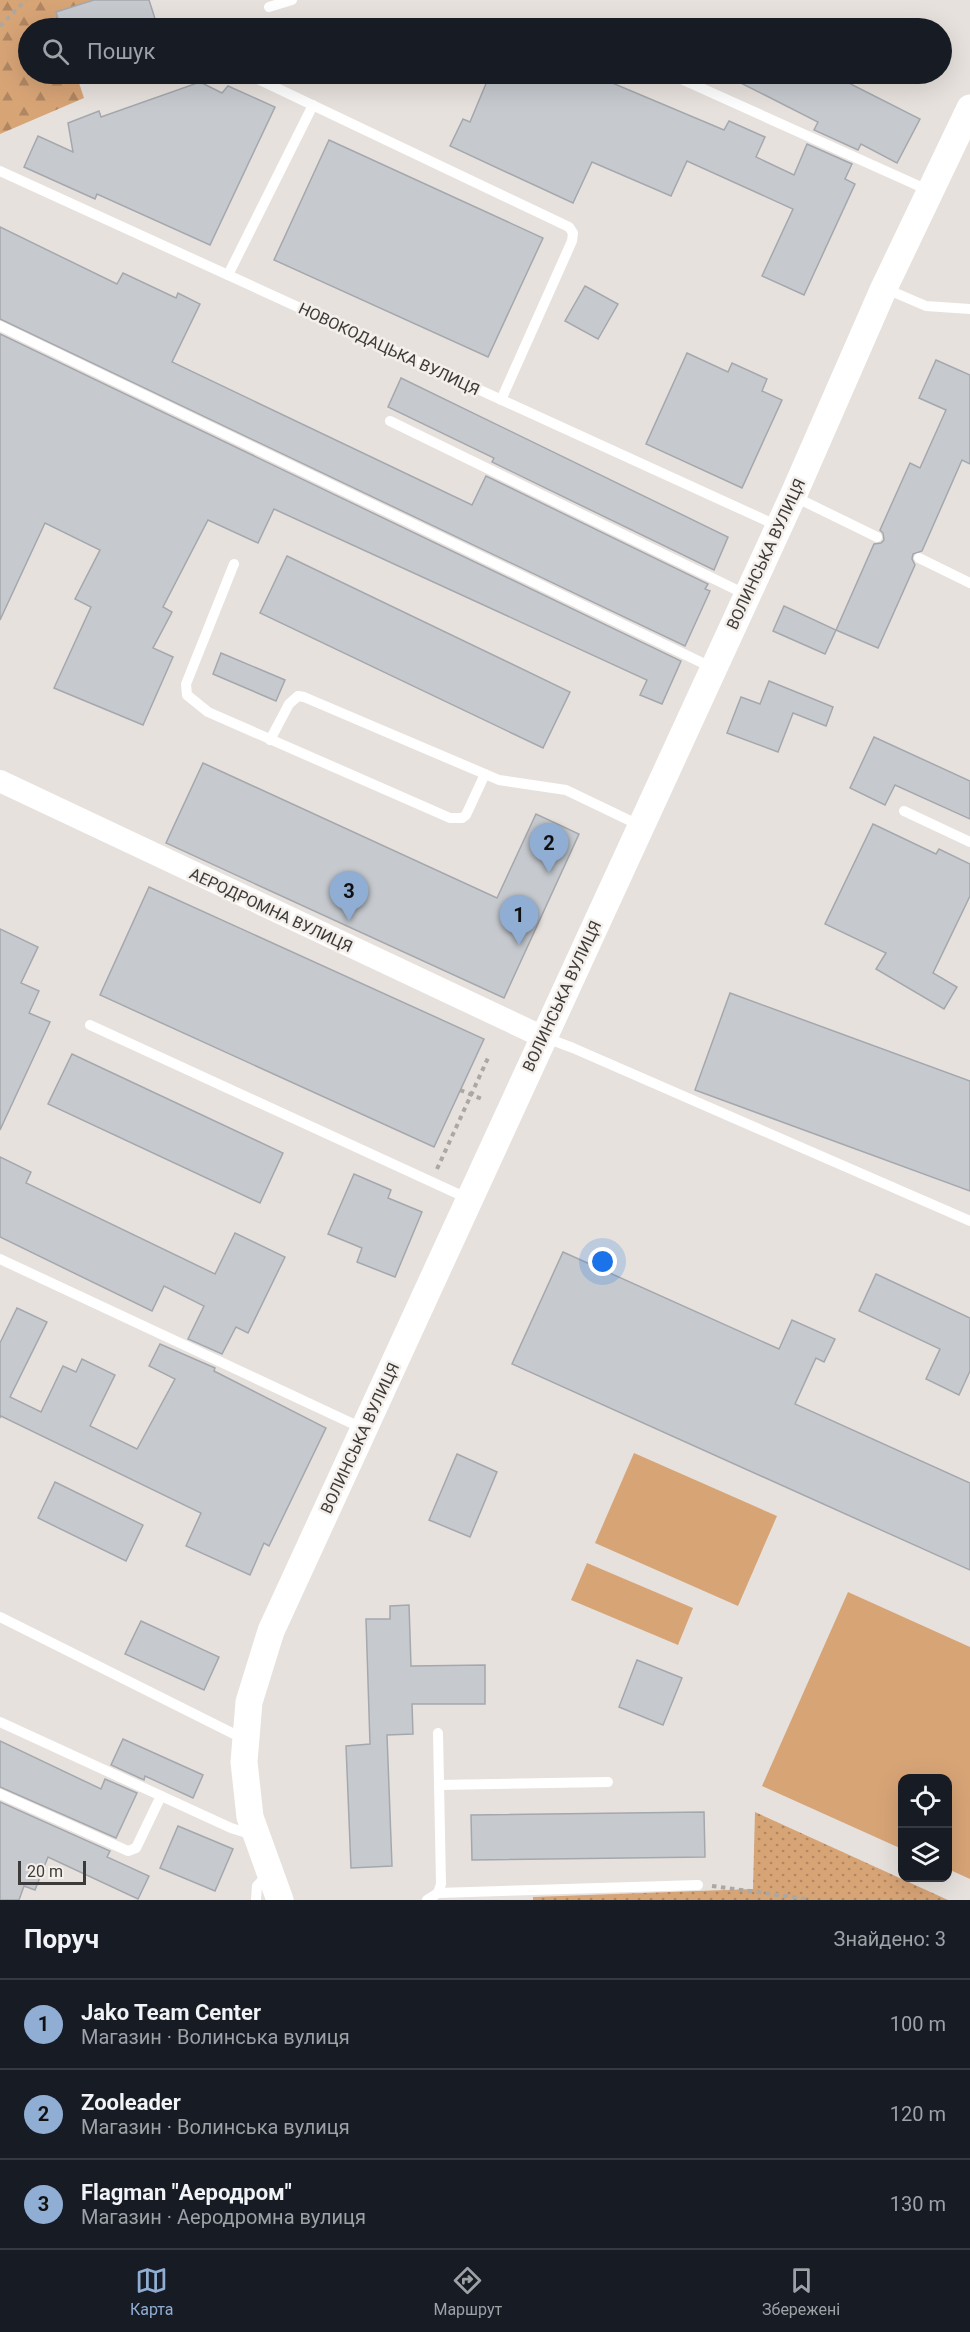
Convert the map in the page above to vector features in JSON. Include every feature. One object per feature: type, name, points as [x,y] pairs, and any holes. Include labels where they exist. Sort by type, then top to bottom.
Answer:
[{"type":"street","name":"ВОЛИНСЬКА ВУЛИЦЯ","points":[[280,1900],[250,1817],[244,1762],[249,1702],[272,1631],[793,496],[884,288],[970,108]]},
{"type":"street","name":"АЕРОДРОМНА ВУЛИЦЯ","points":[[0,782],[543,1037]]},
{"type":"lane","points":[[269,7],[292,0]]},
{"type":"lane","points":[[268,84],[569,227],[573,233],[572,241],[501,400]]},
{"type":"lane","points":[[692,84],[930,191]]},
{"type":"lane","points":[[228,275],[313,105]]},
{"type":"lane","name":"НОВОКОДАЦЬКА ВУЛИЦЯ","points":[[0,171],[779,526]]},
{"type":"lane","points":[[884,288],[926,306],[970,309]]},
{"type":"lane","points":[[0,326],[714,668]]},
{"type":"lane","points":[[390,421],[747,595]]},
{"type":"lane","points":[[793,496],[877,537]]},
{"type":"lane","points":[[918,558],[970,583]]},
{"type":"lane","points":[[234,564],[186,684],[187,695],[208,712],[450,818],[457,819],[466,815],[485,774]]},
{"type":"lane","points":[[270,740],[289,704],[298,696],[304,697],[499,780],[566,790],[641,826]]},
{"type":"lane","points":[[904,811],[970,842]]},
{"type":"lane","points":[[90,1025],[469,1199]]},
{"type":"lane","points":[[543,1037],[970,1221]]},
{"type":"lane","points":[[0,1259],[364,1429]]},
{"type":"lane","points":[[0,1617],[246,1740]]},
{"type":"lane","points":[[0,1722],[231,1828],[256,1836]]},
{"type":"lane","points":[[438,1732],[441,1884],[438,1893]]},
{"type":"lane","points":[[439,1785],[608,1782]]},
{"type":"lane","points":[[0,1794],[128,1851],[136,1848],[161,1796]]},
{"type":"lane","points":[[256,1900],[258,1886],[269,1873]]},
{"type":"lane","points":[[427,1900],[438,1893],[698,1885]]},
{"type":"path","points":[[0,26],[26,0]]},
{"type":"path","points":[[432,1182],[488,1058]]},
{"type":"path","points":[[460,1090],[482,1099]]},
{"type":"path","points":[[698,1885],[806,1900]]},
{"type":"green space","points":[[0,0],[94,0],[56,12],[58,18],[18,18],[18,84],[79,84],[84,98],[0,134]]},
{"type":"green space","points":[[634,1453],[777,1516],[738,1606],[595,1543]]},
{"type":"green space","points":[[587,1563],[693,1608],[678,1645],[571,1600]]},
{"type":"green space","points":[[848,1592],[970,1647],[970,1879],[952,1871],[952,1774],[898,1774],[898,1847],[762,1786]]},
{"type":"green space","points":[[755,1812],[898,1877],[898,1882],[909,1882],[948,1900],[533,1900],[533,1897],[753,1889]]},
{"type":"building","points":[[94,0],[149,0],[155,18],[58,18],[56,12]]},
{"type":"building","points":[[194,84],[204,84],[222,93],[228,86],[275,107],[210,245],[97,194],[95,199],[24,167],[38,136],[73,152],[68,123],[99,111],[101,117]]},
{"type":"building","points":[[486,84],[615,84],[724,130],[729,121],[765,137],[756,157],[794,175],[807,144],[852,164],[845,179],[855,184],[804,295],[762,276],[793,209],[687,161],[671,196],[592,162],[573,203],[450,146],[463,119],[470,122]]},
{"type":"building","points":[[743,84],[851,84],[920,119],[897,163],[861,144],[858,150],[814,130],[818,122]]},
{"type":"building","points":[[329,140],[543,238],[488,357],[274,260]]},
{"type":"building","points":[[0,227],[117,284],[123,273],[176,298],[178,293],[200,304],[172,362],[472,505],[486,476],[708,584],[705,589],[710,591],[685,646],[0,319]]},
{"type":"building","points":[[585,286],[618,304],[598,339],[565,321]]},
{"type":"building","points":[[0,334],[681,661],[662,704],[640,695],[647,680],[274,509],[258,543],[208,520],[163,607],[172,612],[153,648],[173,657],[143,725],[54,688],[91,607],[75,599],[100,550],[45,523],[0,620]]},
{"type":"building","points":[[687,353],[728,372],[732,363],[767,379],[762,391],[782,400],[742,488],[646,444]]},
{"type":"building","points":[[936,360],[970,375],[970,464],[962,460],[922,551],[913,554],[912,559],[915,565],[878,648],[836,630],[874,544],[884,540],[880,530],[910,463],[920,468],[946,410],[919,398]]},
{"type":"building","points":[[401,378],[728,537],[714,570],[492,462],[494,458],[388,407]]},
{"type":"building","points":[[287,556],[570,692],[543,748],[260,613]]},
{"type":"building","points":[[784,606],[836,630],[825,654],[773,631]]},
{"type":"building","points":[[221,653],[285,680],[276,701],[213,674]]},
{"type":"building","points":[[769,681],[833,707],[826,726],[793,713],[778,752],[727,733],[741,697],[760,704]]},
{"type":"building","points":[[874,737],[970,781],[970,819],[895,785],[885,805],[850,788]]},
{"type":"building","points":[[203,763],[497,898],[536,814],[579,834],[504,998],[166,843]]},
{"type":"building","points":[[873,824],[936,854],[939,849],[970,864],[970,896],[933,973],[957,987],[944,1009],[876,969],[886,953],[825,924]]},
{"type":"building","points":[[149,887],[484,1039],[434,1147],[100,995]]},
{"type":"building","points":[[0,929],[38,947],[21,983],[39,991],[29,1013],[50,1022],[0,1130]]},
{"type":"building","points":[[730,993],[970,1081],[970,1191],[695,1090]]},
{"type":"building","points":[[72,1054],[283,1153],[260,1203],[48,1104]]},
{"type":"building","points":[[0,1157],[31,1172],[26,1183],[215,1274],[235,1233],[285,1257],[248,1333],[236,1327],[222,1354],[188,1339],[204,1306],[164,1286],[152,1311],[0,1237]]},
{"type":"building","points":[[354,1174],[391,1190],[388,1198],[422,1212],[395,1277],[357,1262],[362,1248],[328,1234]]},
{"type":"building","points":[[563,1252],[779,1349],[792,1320],[835,1339],[824,1362],[816,1358],[795,1404],[970,1483],[970,1570],[512,1364]]},
{"type":"building","points":[[876,1274],[970,1318],[970,1371],[959,1395],[926,1379],[940,1349],[859,1311]]},
{"type":"building","points":[[17,1308],[47,1322],[10,1397],[41,1412],[63,1366],[76,1372],[82,1359],[115,1375],[90,1426],[137,1449],[175,1379],[149,1366],[160,1344],[215,1368],[214,1371],[326,1428],[269,1546],[264,1543],[250,1575],[186,1546],[201,1513],[1,1416],[0,1418],[0,1343]]},
{"type":"building","points":[[457,1454],[497,1472],[470,1537],[429,1520]]},
{"type":"building","points":[[55,1482],[143,1525],[126,1561],[38,1518]]},
{"type":"building","points":[[409,1605],[411,1666],[485,1665],[485,1704],[412,1704],[413,1734],[387,1735],[392,1866],[351,1868],[346,1746],[370,1744],[366,1619],[390,1619],[390,1606]]},
{"type":"building","points":[[141,1621],[219,1657],[204,1690],[125,1654]]},
{"type":"building","points":[[637,1660],[682,1678],[663,1725],[619,1707]]},
{"type":"building","points":[[123,1739],[203,1775],[193,1798],[145,1776],[144,1780],[111,1765]]},
{"type":"building","points":[[0,1741],[101,1789],[105,1779],[137,1793],[116,1838],[0,1787]]},
{"type":"building","points":[[0,1802],[110,1851],[107,1857],[149,1876],[138,1899],[48,1857],[35,1890],[24,1886],[19,1900],[0,1900]]},
{"type":"building","points":[[704,1812],[705,1857],[472,1860],[471,1815]]},
{"type":"building","points":[[178,1826],[233,1849],[215,1891],[160,1868]]},
{"type":"place","name":"Zooleader","points":[[549,873]]},
{"type":"place","name":"Flagman \"Аеродром\"","points":[[349,921]]},
{"type":"place","name":"Jako Team Center","points":[[519,945]]}]
